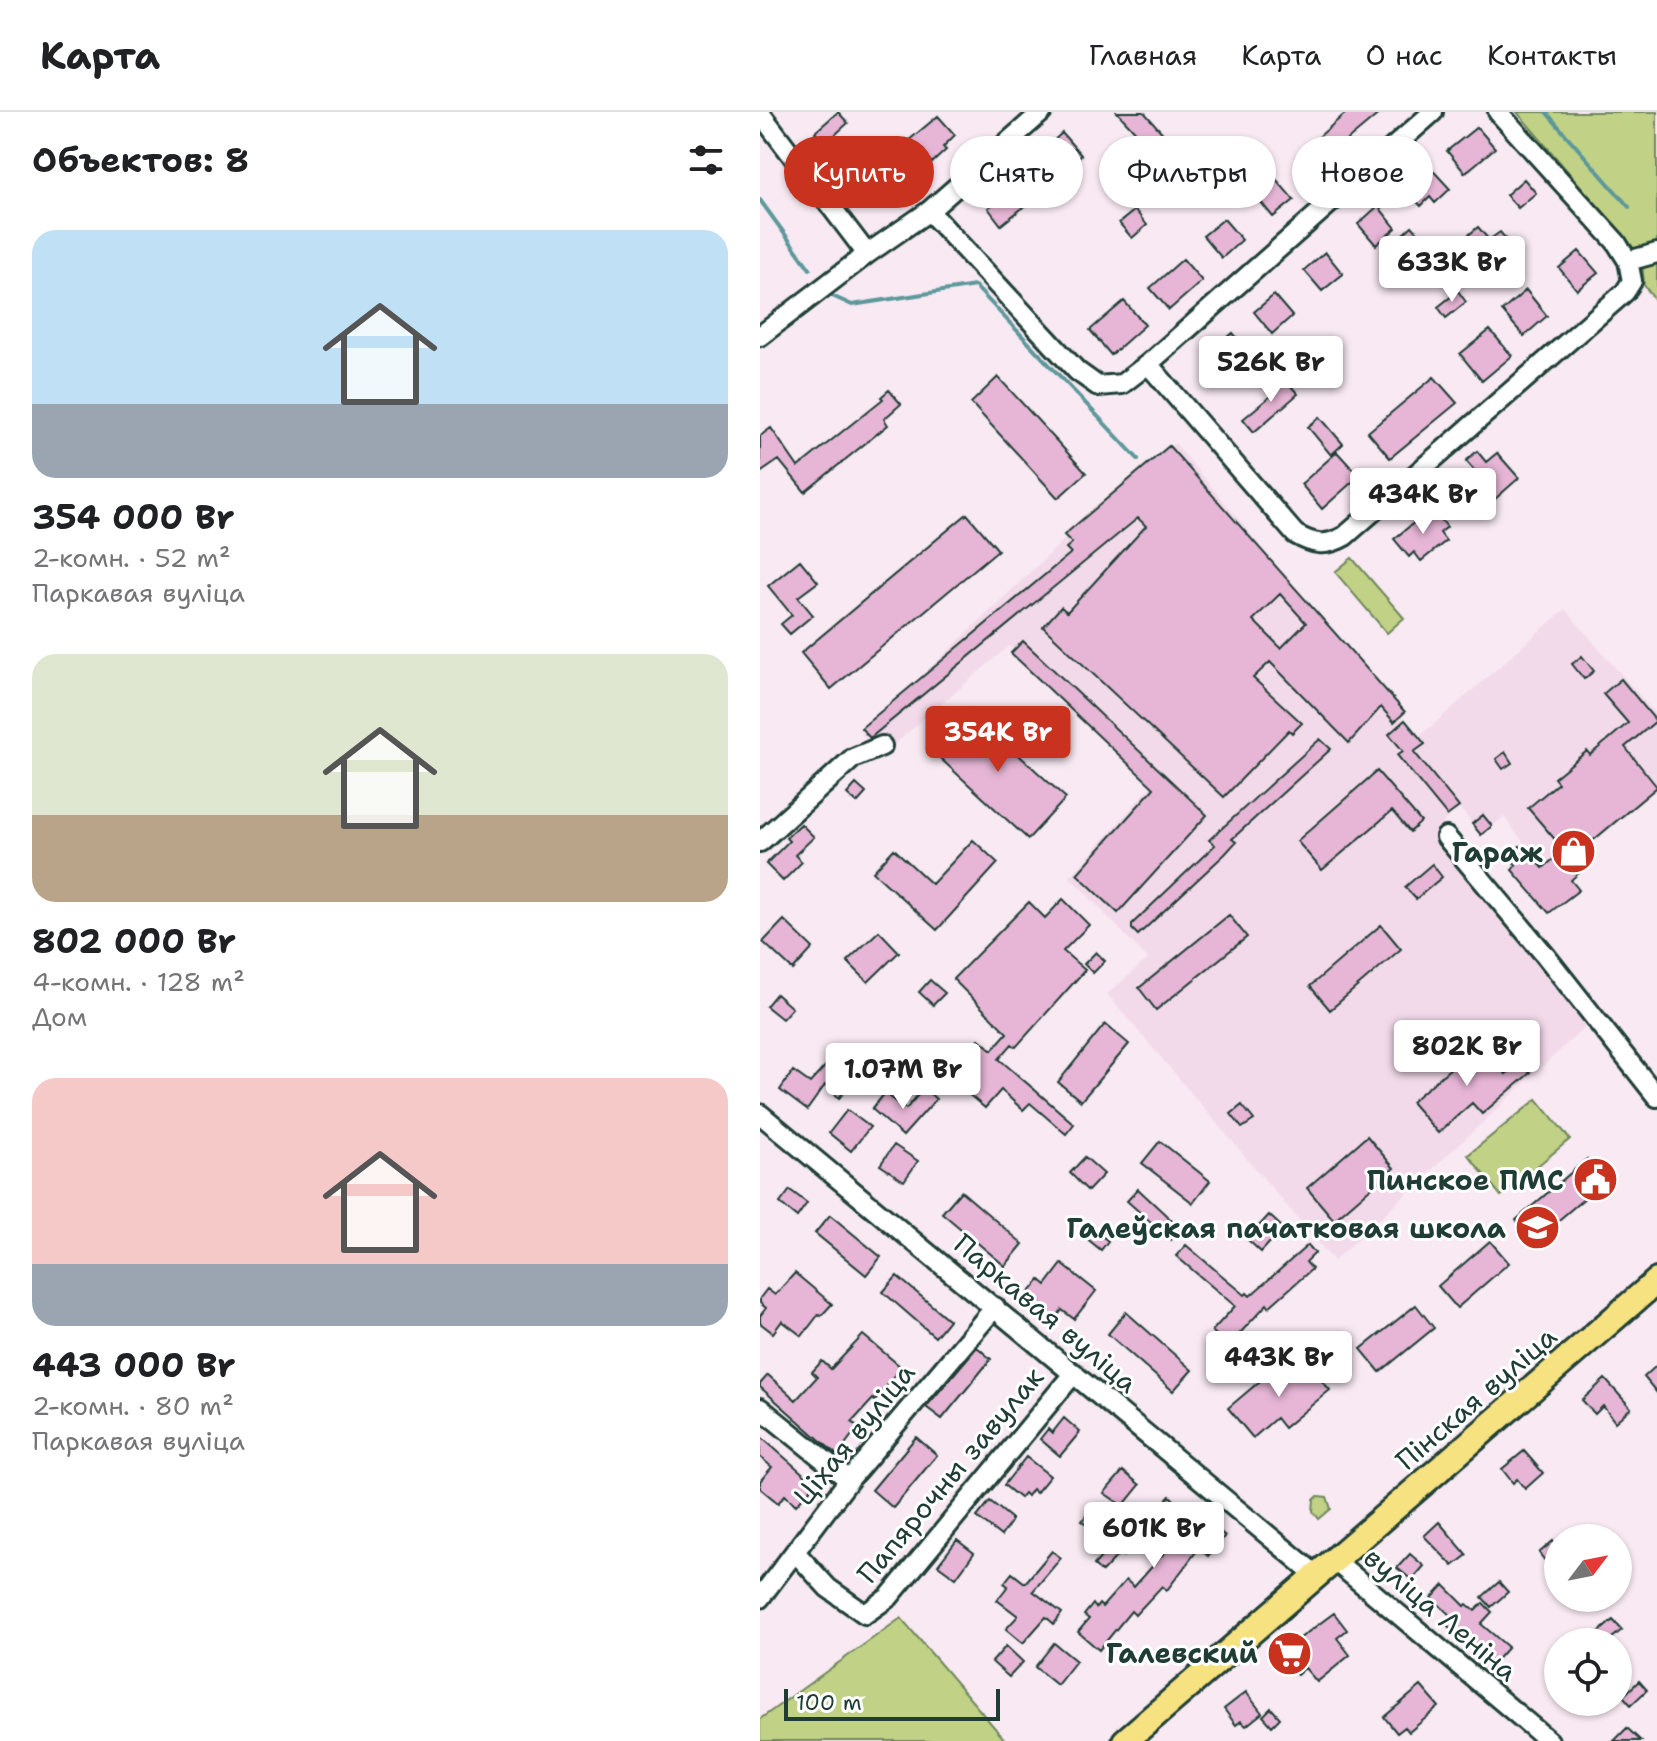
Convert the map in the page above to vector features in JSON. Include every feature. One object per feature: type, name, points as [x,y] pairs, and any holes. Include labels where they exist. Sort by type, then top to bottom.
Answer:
[{"type":"main road","name":"Пінская вуліца","points":[[1134,1738],[1657,1281]]},
{"type":"street","points":[[760,336],[929,211],[1042,112]]},
{"type":"street","points":[[929,211],[1077,371],[1098,386],[1122,384],[1433,112]]},
{"type":"street","points":[[1148,364],[1295,534],[1321,545],[1334,543],[1345,536],[1625,292],[1632,281],[1628,261],[1616,242],[1498,112]]},
{"type":"street","points":[[760,113],[867,254]]},
{"type":"street","points":[[1628,261],[1657,253]]},
{"type":"street","points":[[760,842],[853,758],[882,746]]},
{"type":"street","points":[[1446,837],[1545,955],[1657,1097]]},
{"type":"street","name":"Паркавая вуліца","points":[[760,1114],[1294,1557],[1325,1568]]},
{"type":"street","name":"Ціхая вуліца","points":[[760,1598],[849,1480],[995,1307]]},
{"type":"street","name":"Папярочны завулак","points":[[796,1553],[828,1588],[865,1614],[889,1597],[1074,1373]]},
{"type":"street","points":[[760,1408],[849,1480]]},
{"type":"street","name":"вуліца Леніна","points":[[1325,1568],[1549,1741]]},
{"type":"shaded area","points":[[1175,443],[1419,737],[1565,609],[1657,716],[1657,787],[1571,859],[1564,850],[1543,868],[1504,817],[1481,835],[1459,807],[1447,816],[1436,836],[1587,1025],[1334,1261],[1107,994],[1148,959],[1070,877],[1153,784],[1009,646],[883,754],[861,734],[1065,539]]},
{"type":"green space","points":[[1517,112],[1657,112],[1657,303],[1644,285],[1642,258]]},
{"type":"green space","points":[[1352,558],[1404,618],[1387,633],[1335,572]]},
{"type":"green space","points":[[1537,1099],[1570,1139],[1501,1196],[1468,1155]]},
{"type":"green space","points":[[1318,1496],[1327,1497],[1331,1509],[1319,1519],[1313,1511],[1314,1500]]},
{"type":"green space","points":[[901,1618],[1006,1741],[760,1741],[760,1719]]},
{"type":"building","points":[[838,112],[848,123],[834,136],[818,136],[815,132]]},
{"type":"building","points":[[1117,112],[1144,112],[1165,136],[1139,136]]},
{"type":"building","points":[[1347,112],[1381,112],[1352,136],[1320,136]]},
{"type":"building","points":[[938,116],[955,135],[950,136],[943,147],[946,150],[934,161],[934,136],[914,136]]},
{"type":"building","points":[[1477,127],[1495,148],[1465,173],[1447,151]]},
{"type":"building","points":[[1433,171],[1450,189],[1435,203],[1433,201]]},
{"type":"building","points":[[1276,179],[1292,202],[1273,217],[1266,208],[1276,208]]},
{"type":"building","points":[[1524,179],[1536,193],[1518,208],[1506,195]]},
{"type":"building","points":[[988,208],[1022,208],[1001,225]]},
{"type":"building","points":[[1380,208],[1396,228],[1376,245],[1358,224]]},
{"type":"building","points":[[1135,210],[1147,225],[1132,238],[1119,223]]},
{"type":"building","points":[[1224,219],[1242,240],[1222,258],[1203,236]]},
{"type":"building","points":[[1412,226],[1430,246],[1420,254],[1403,234]]},
{"type":"building","points":[[1478,227],[1489,240],[1500,232],[1512,246],[1475,278],[1460,262],[1474,250],[1464,239]]},
{"type":"building","points":[[1579,251],[1598,273],[1577,290],[1559,268]]},
{"type":"building","points":[[1325,252],[1343,274],[1322,291],[1304,270]]},
{"type":"building","points":[[1183,259],[1202,281],[1169,310],[1150,288]]},
{"type":"building","points":[[1526,290],[1547,316],[1524,336],[1502,311]]},
{"type":"building","points":[[1458,291],[1466,302],[1446,318],[1438,307]]},
{"type":"building","points":[[1274,295],[1292,316],[1272,334],[1254,312]]},
{"type":"building","points":[[1124,301],[1145,325],[1111,355],[1090,330]]},
{"type":"building","points":[[1490,330],[1512,356],[1482,381],[1460,354]]},
{"type":"building","points":[[1233,333],[1251,355],[1231,372],[1212,350]]},
{"type":"building","points":[[1281,375],[1298,394],[1254,432],[1243,419],[1273,394],[1268,387]]},
{"type":"building","points":[[998,377],[1086,473],[1058,498],[971,403]]},
{"type":"building","points":[[1434,377],[1457,403],[1390,458],[1368,432]]},
{"type":"building","points":[[889,390],[901,404],[884,419],[888,425],[805,492],[779,460],[760,473],[760,436],[771,428],[798,467],[883,399],[881,397]]},
{"type":"building","points":[[1320,417],[1343,444],[1331,455],[1308,427]]},
{"type":"building","points":[[1169,446],[1405,712],[1394,722],[1381,707],[1349,743],[1270,662],[1253,678],[1302,723],[1292,733],[1289,730],[1224,797],[1043,627],[1061,607],[1067,612],[1146,526],[1138,518],[870,738],[861,728],[1071,553],[1066,548],[1072,543],[1064,535]],"holes":[[[1280,594],[1306,623],[1281,648],[1253,620]]]},
{"type":"building","points":[[1477,451],[1486,462],[1497,453],[1519,478],[1495,499],[1486,488],[1481,493],[1468,477],[1475,471],[1466,461]]},
{"type":"building","points":[[1337,452],[1359,476],[1322,509],[1301,484]]},
{"type":"building","points":[[1432,508],[1447,527],[1440,533],[1446,541],[1421,561],[1414,552],[1409,557],[1394,539]]},
{"type":"building","points":[[967,514],[998,550],[831,689],[801,653]]},
{"type":"building","points":[[800,560],[818,582],[798,597],[813,615],[790,634],[781,624],[792,615],[768,586]]},
{"type":"building","points":[[1023,641],[1207,815],[1118,913],[1077,874],[1154,788],[1011,653]]},
{"type":"building","points":[[1582,656],[1594,671],[1584,679],[1572,664]]},
{"type":"building","points":[[1621,679],[1656,721],[1625,747],[1657,787],[1571,859],[1581,871],[1571,880],[1579,890],[1549,913],[1512,870],[1516,865],[1509,856],[1520,846],[1527,854],[1530,852],[1543,868],[1564,850],[1528,808],[1558,783],[1554,778],[1587,751],[1590,755],[1628,723],[1603,694]]},
{"type":"building","points":[[967,708],[1066,798],[1028,839],[930,749]]},
{"type":"building","points":[[1405,720],[1425,744],[1414,752],[1459,807],[1447,816],[1397,755],[1403,751],[1389,734]]},
{"type":"building","points":[[1320,739],[1331,749],[1232,839],[1236,842],[1225,854],[1138,935],[1132,924],[1215,845],[1209,840]]},
{"type":"building","points":[[1505,752],[1512,763],[1503,769],[1496,759]]},
{"type":"building","points":[[1377,771],[1421,822],[1410,832],[1392,811],[1322,870],[1297,841]]},
{"type":"building","points":[[856,784],[866,793],[857,803],[847,794]]},
{"type":"building","points":[[1483,815],[1492,826],[1481,835],[1472,824]]},
{"type":"building","points":[[801,824],[814,837],[795,855],[802,862],[783,881],[766,864]]},
{"type":"building","points":[[973,840],[998,863],[937,930],[873,872],[894,849],[932,884]]},
{"type":"building","points":[[1432,864],[1442,877],[1416,899],[1405,887]]},
{"type":"building","points":[[1063,899],[1089,925],[1063,951],[1085,970],[1016,1047],[1012,1044],[999,1059],[1074,1124],[1066,1134],[1030,1103],[1023,1110],[1001,1090],[985,1108],[947,1076],[979,1039],[992,1050],[1007,1033],[953,979],[1029,902],[1045,918]]},
{"type":"building","points":[[1229,915],[1247,937],[1156,1010],[1139,988]]},
{"type":"building","points":[[784,920],[813,948],[793,970],[763,942]]},
{"type":"building","points":[[1381,925],[1401,949],[1330,1010],[1310,986]]},
{"type":"building","points":[[879,931],[899,952],[868,982],[847,961]]},
{"type":"building","points":[[1096,952],[1105,961],[1093,973],[1084,964]]},
{"type":"building","points":[[930,980],[945,993],[933,1005],[919,992]]},
{"type":"building","points":[[776,994],[792,1008],[782,1019],[766,1006]]},
{"type":"building","points":[[1105,1024],[1129,1044],[1081,1101],[1058,1082]]},
{"type":"building","points":[[1479,1044],[1506,1074],[1520,1062],[1530,1073],[1482,1114],[1472,1103],[1438,1133],[1411,1102]]},
{"type":"building","points":[[839,1051],[848,1059],[832,1077],[846,1090],[839,1098],[825,1085],[807,1110],[780,1090],[793,1071],[810,1083]]},
{"type":"building","points":[[924,1088],[936,1099],[903,1136],[872,1109],[885,1093],[906,1109]]},
{"type":"building","points":[[1242,1105],[1254,1120],[1242,1128],[1231,1114]]},
{"type":"building","points":[[847,1110],[870,1127],[851,1151],[829,1133]]},
{"type":"building","points":[[1367,1136],[1394,1168],[1334,1220],[1307,1188]]},
{"type":"building","points":[[1160,1141],[1210,1181],[1193,1203],[1142,1163]]},
{"type":"building","points":[[894,1145],[918,1161],[904,1181],[880,1165]]},
{"type":"building","points":[[1085,1157],[1104,1174],[1088,1191],[1070,1173]]},
{"type":"building","points":[[1587,1159],[1606,1180],[1534,1241],[1516,1220]]},
{"type":"building","points":[[1138,1189],[1181,1229],[1171,1240],[1127,1201]]},
{"type":"building","points":[[790,1190],[807,1203],[797,1217],[780,1203]]},
{"type":"building","points":[[961,1191],[1023,1244],[1005,1266],[942,1213]]},
{"type":"building","points":[[830,1215],[881,1257],[866,1275],[815,1233]]},
{"type":"building","points":[[1269,1215],[1283,1228],[1261,1252],[1247,1239]]},
{"type":"building","points":[[1092,1228],[1108,1241],[1101,1250],[1085,1237]]},
{"type":"building","points":[[1490,1241],[1509,1263],[1457,1308],[1438,1286]]},
{"type":"building","points":[[1186,1245],[1250,1296],[1308,1245],[1315,1253],[1306,1262],[1312,1269],[1269,1307],[1267,1304],[1228,1346],[1212,1331],[1235,1306],[1176,1256]]},
{"type":"building","points":[[1062,1264],[1096,1291],[1074,1319],[1062,1310],[1053,1322],[1035,1308],[1040,1302],[1029,1293],[1040,1280],[1046,1285]]},
{"type":"building","points":[[795,1273],[832,1304],[821,1316],[819,1314],[802,1336],[782,1321],[773,1333],[760,1323],[760,1316],[766,1308],[760,1303],[760,1298],[767,1289],[775,1295]]},
{"type":"building","points":[[897,1276],[949,1320],[935,1337],[883,1292]]},
{"type":"building","points":[[1416,1305],[1434,1328],[1380,1372],[1361,1349]]},
{"type":"building","points":[[1126,1312],[1192,1370],[1173,1391],[1108,1334]]},
{"type":"building","points":[[863,1335],[901,1367],[875,1401],[873,1399],[852,1422],[858,1427],[837,1455],[760,1384],[768,1375],[796,1400],[817,1377],[812,1372],[822,1361],[831,1369]]},
{"type":"building","points":[[977,1347],[991,1359],[942,1419],[926,1407]]},
{"type":"building","points":[[1304,1360],[1330,1390],[1284,1428],[1276,1418],[1253,1438],[1228,1408],[1266,1376],[1274,1385]]},
{"type":"building","points":[[1657,1365],[1657,1393],[1644,1377]]},
{"type":"building","points":[[1605,1379],[1631,1408],[1615,1422],[1603,1406],[1595,1414],[1582,1400]]},
{"type":"building","points":[[1064,1418],[1080,1432],[1060,1456],[1040,1439],[1048,1429],[1052,1433]]},
{"type":"building","points":[[760,1436],[815,1484],[796,1505],[785,1495],[778,1503],[760,1488],[760,1481],[772,1467],[760,1457]]},
{"type":"building","points":[[916,1437],[937,1455],[893,1508],[872,1490]]},
{"type":"building","points":[[1524,1451],[1543,1473],[1525,1489],[1517,1479],[1513,1483],[1502,1469]]},
{"type":"building","points":[[1026,1457],[1050,1476],[1036,1493],[1032,1489],[1027,1496],[1024,1493],[1020,1498],[1004,1485]]},
{"type":"building","points":[[1123,1471],[1140,1485],[1123,1506],[1104,1493]]},
{"type":"building","points":[[1170,1496],[1195,1520],[1200,1514],[1225,1536],[1208,1556],[1199,1548],[1167,1590],[1162,1586],[1135,1615],[1131,1611],[1099,1650],[1078,1632],[1089,1619],[1084,1615],[1093,1604],[1096,1608],[1099,1604],[1102,1607],[1126,1580],[1134,1587],[1172,1544],[1147,1520]]},
{"type":"building","points":[[990,1501],[1011,1518],[1001,1536],[977,1517]]},
{"type":"building","points":[[1091,1509],[1101,1517],[1092,1528],[1082,1521]]},
{"type":"building","points":[[1439,1522],[1467,1555],[1453,1566],[1424,1536]]},
{"type":"building","points":[[1118,1533],[1132,1546],[1123,1556],[1120,1553],[1102,1572],[1094,1565]]},
{"type":"building","points":[[957,1540],[974,1553],[956,1578],[938,1565]]},
{"type":"building","points":[[1052,1551],[1061,1558],[1033,1591],[1062,1613],[1054,1624],[1046,1617],[1023,1643],[1006,1629],[1018,1616],[997,1600],[1008,1586],[1004,1583],[1012,1573],[1025,1583]]},
{"type":"building","points":[[1410,1554],[1424,1566],[1412,1580],[1397,1568]]},
{"type":"building","points":[[1499,1582],[1508,1592],[1491,1607],[1482,1597]]},
{"type":"building","points":[[1444,1585],[1465,1606],[1467,1604],[1475,1611],[1483,1603],[1492,1612],[1481,1624],[1508,1647],[1493,1664],[1446,1624],[1453,1618],[1432,1598]]},
{"type":"building","points":[[1334,1613],[1347,1630],[1337,1638],[1350,1655],[1317,1682],[1305,1668],[1297,1675],[1280,1653]]},
{"type":"building","points":[[1613,1620],[1620,1628],[1604,1628]]},
{"type":"building","points":[[1054,1643],[1076,1661],[1057,1685],[1035,1667]]},
{"type":"building","points":[[1006,1646],[1023,1662],[1009,1677],[992,1662]]},
{"type":"building","points":[[1639,1681],[1647,1690],[1632,1704],[1632,1688]]},
{"type":"building","points":[[1421,1686],[1439,1707],[1409,1732],[1405,1727],[1397,1733],[1384,1717]]},
{"type":"building","points":[[1246,1692],[1262,1713],[1246,1726],[1241,1721],[1236,1725],[1224,1709]]},
{"type":"building","points":[[1271,1708],[1280,1718],[1272,1726],[1263,1716]]},
{"type":"building","points":[[1627,1728],[1641,1741],[1614,1741]]},
{"type":"waterway","points":[[1546,112],[1629,207]]},
{"type":"waterway","points":[[760,200],[810,269]]},
{"type":"waterway","points":[[830,295],[852,305],[975,286],[1138,459]]},
{"type":"place","name":"Гараж","points":[[1574,852]]},
{"type":"place","name":"Пинское ПМС","points":[[1595,1180]]},
{"type":"place","name":"Галеўская пачатковая школа","points":[[1537,1228]]},
{"type":"place","name":"Галевский","points":[[1289,1653]]}]
